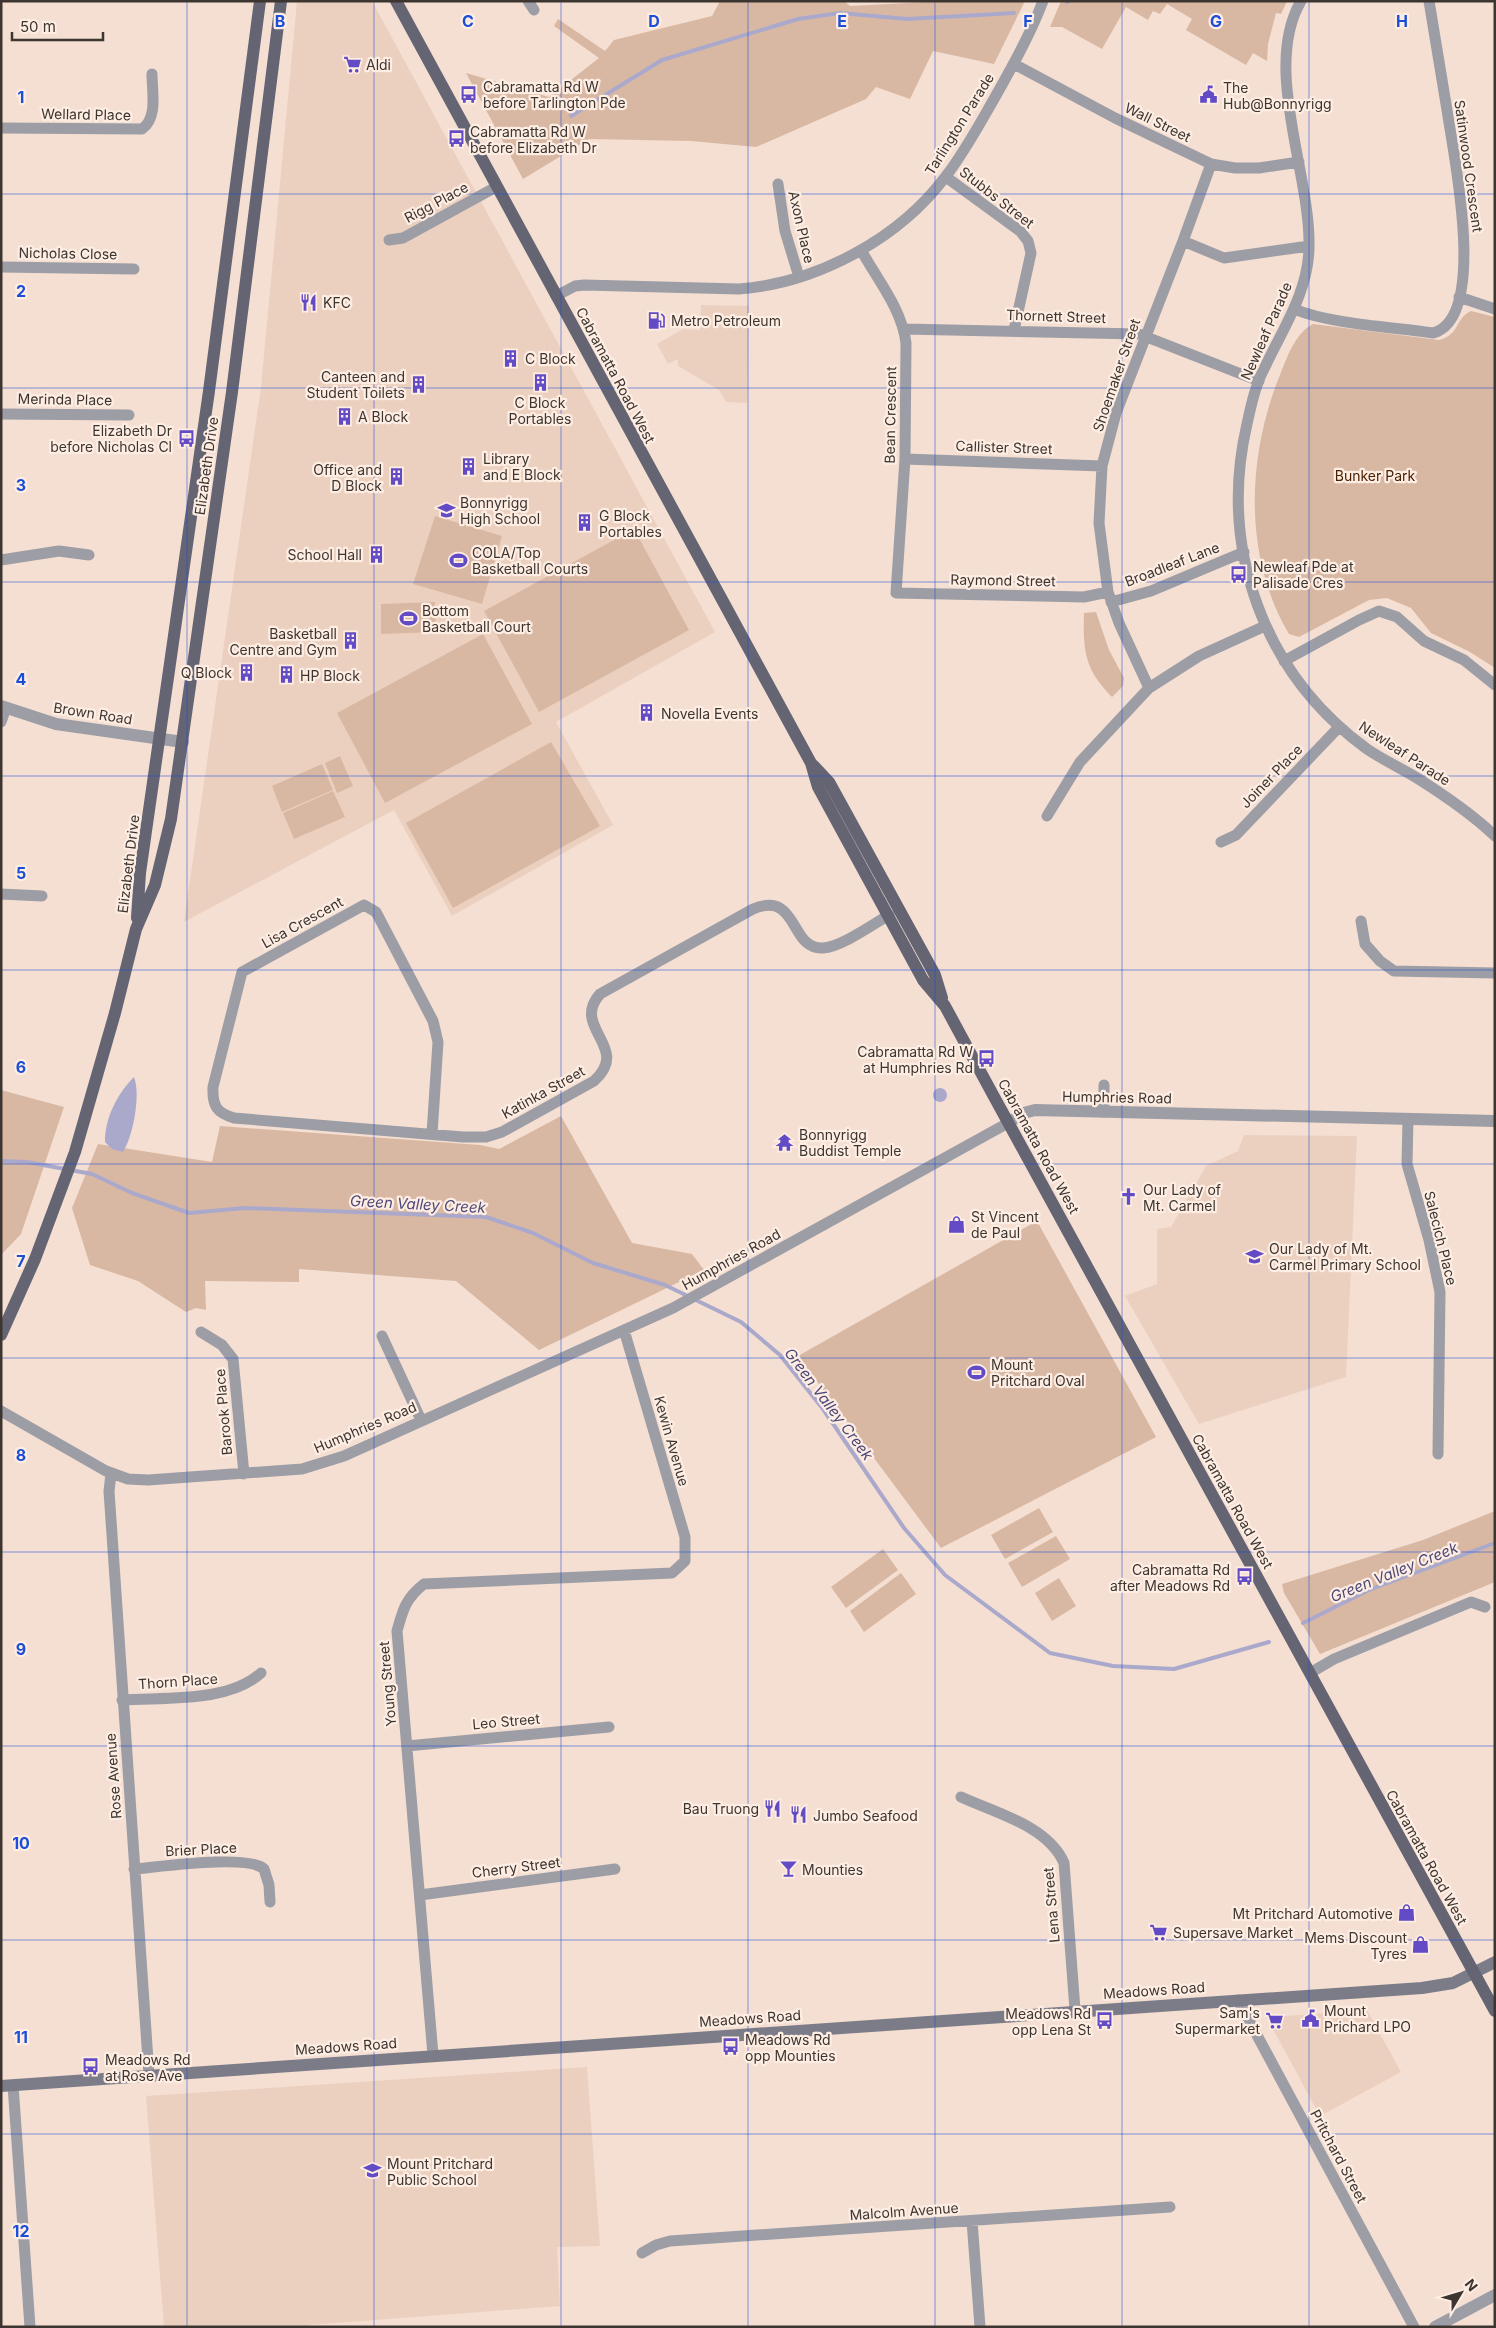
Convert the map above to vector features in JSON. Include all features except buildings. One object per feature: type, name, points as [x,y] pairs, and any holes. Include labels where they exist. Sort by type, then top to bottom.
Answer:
[{"type":"main road","name":"Elizabeth Drive","points":[[136,929],[140,874],[212,372],[260,1]]},
{"type":"main road","name":"Elizabeth Drive","points":[[1,1335],[57,1203],[75,1152],[113,1022],[136,929],[155,885],[163,854],[183,742],[261,173],[281,1]]},
{"type":"main road","name":"Cabramatta Road West","points":[[396,1],[811,763],[818,787],[923,980],[944,1006],[1495,2011]]},
{"type":"main road","name":"Cabramatta Road West","points":[[811,763],[829,782],[934,975],[944,1006]]},
{"type":"main road","name":"Meadows Road","points":[[7,2086],[1440,1986],[1453,1983],[1495,1962]]},
{"type":"street","name":"Tarlington Parade","points":[[556,296],[575,286],[584,285],[739,289],[799,277],[860,250],[902,221],[946,177],[1014,64],[1043,1]]},
{"type":"street","name":"Newleaf Parade","points":[[1301,1],[1287,34],[1285,53],[1298,162],[1308,218],[1309,246],[1304,282],[1294,309],[1259,382],[1239,462],[1239,507],[1244,552],[1265,626],[1284,661],[1306,693],[1339,727],[1370,750],[1417,778],[1463,809],[1495,836]]},
{"type":"street","name":"Satinwood Crescent","points":[[1294,309],[1309,314],[1345,320],[1433,332],[1448,326],[1454,314],[1459,298],[1464,249],[1462,203],[1429,1]]},
{"type":"street","name":"Wall Street","points":[[1014,64],[1115,118],[1211,164],[1235,168],[1259,168],[1298,162]]},
{"type":"street","name":"Wellard Place","points":[[1,128],[142,129],[150,122],[152,114],[152,74]]},
{"type":"street","name":"Shoemaker Street","points":[[1149,688],[1132,653],[1110,597],[1099,523],[1102,466],[1116,413],[1211,164]]},
{"type":"street","name":"Stubbs Street","points":[[946,177],[1020,231],[1028,241],[1031,253],[1014,330]]},
{"type":"street","name":"Axon Place","points":[[778,184],[785,231],[799,277]]},
{"type":"street","name":"Rigg Place","points":[[389,240],[403,238],[496,187]]},
{"type":"street","points":[[1183,241],[1224,258],[1309,246]]},
{"type":"street","name":"Bean Crescent","points":[[860,250],[904,329],[907,356],[905,459],[896,593]]},
{"type":"street","name":"Nicholas Close","points":[[1,268],[134,269]]},
{"type":"street","points":[[1459,298],[1495,308]]},
{"type":"street","name":"Thornett Street","points":[[904,329],[1139,334],[1259,382]]},
{"type":"street","name":"Merinda Place","points":[[1,414],[129,415]]},
{"type":"street","name":"Callister Street","points":[[905,459],[1102,466]]},
{"type":"street","points":[[1,560],[59,552],[89,555]]},
{"type":"street","name":"Broadleaf Lane","points":[[1110,597],[1151,591],[1244,552]]},
{"type":"street","name":"Raymond Street","points":[[896,593],[1110,597]]},
{"type":"street","points":[[1284,661],[1379,611],[1398,617],[1424,641],[1464,660],[1495,685]]},
{"type":"street","points":[[1047,816],[1080,762],[1149,688],[1199,656],[1265,626]]},
{"type":"street","name":"Brown Road","points":[[4,707],[56,724],[183,742]]},
{"type":"street","points":[[1,722],[4,707]]},
{"type":"street","name":"Joiner Place","points":[[1221,842],[1236,835],[1339,727]]},
{"type":"street","points":[[1,894],[42,896]]},
{"type":"street","name":"Lisa Crescent","points":[[220,1114],[214,1106],[213,1088],[242,972],[364,905],[376,912],[433,1021],[438,1042],[432,1134]]},
{"type":"street","name":"Katinka Street","points":[[220,1114],[234,1118],[432,1134],[486,1136],[502,1132],[594,1082],[605,1072],[608,1060],[606,1047],[591,1021],[591,1009],[600,994],[753,910],[772,905],[783,910],[805,941],[817,948],[832,947],[889,916]]},
{"type":"street","points":[[1362,921],[1365,944],[1380,961],[1394,971],[1495,973]]},
{"type":"street","points":[[1104,1085],[1104,1112]]},
{"type":"street","name":"Humphries Road","points":[[1,1411],[111,1474],[128,1479],[148,1480],[302,1469],[344,1456],[673,1308],[1024,1113],[1035,1110],[1495,1121]]},
{"type":"street","name":"Salecich Place","points":[[1408,1119],[1408,1164],[1429,1240],[1440,1292],[1438,1454]]},
{"type":"street","name":"Kewin Avenue","points":[[624,1330],[685,1537],[685,1562]]},
{"type":"street","name":"Barook Place","points":[[201,1332],[222,1345],[233,1359],[244,1474]]},
{"type":"street","points":[[382,1336],[421,1420]]},
{"type":"street","name":"Rose Avenue","points":[[111,1474],[109,1491],[122,1700],[149,2075]]},
{"type":"street","name":"Young Street","points":[[433,2055],[397,1631],[402,1612],[410,1595],[424,1584],[672,1573],[685,1562]]},
{"type":"street","points":[[1310,1673],[1334,1659],[1471,1602],[1485,1607]]},
{"type":"street","name":"Thorn Place","points":[[122,1700],[220,1694],[242,1687],[261,1672]]},
{"type":"street","name":"Leo Street","points":[[407,1746],[608,1727]]},
{"type":"street","name":"Lena Street","points":[[960,1797],[1042,1833],[1059,1851],[1064,1863],[1075,2010]]},
{"type":"street","name":"Brier Place","points":[[134,1869],[252,1862],[264,1869],[270,1902]]},
{"type":"street","name":"Cherry Street","points":[[420,1895],[615,1869]]},
{"type":"street","name":"Pritchard Street","points":[[1238,2000],[1414,2327]]},
{"type":"street","points":[[7,2086],[30,2327]]},
{"type":"street","name":"Malcolm Avenue","points":[[642,2252],[670,2241],[1170,2207]]},
{"type":"street","points":[[972,2221],[980,2327]]},
{"type":"street","points":[[1435,2327],[1495,2295]]},
{"type":"shaded area","name":"Bonnyrigg High School","points":[[297,1],[372,1],[715,632],[556,722],[613,825],[452,916],[394,810],[184,922],[261,387]]},
{"type":"shaded area","points":[[701,305],[749,306],[747,403],[726,402],[719,390],[678,366],[678,359],[668,364],[657,344],[683,329],[700,330]]},
{"type":"shaded area","name":"Our Lady of Mt. Carmel Primary School","points":[[1244,1135],[1357,1136],[1346,1377],[1199,1424],[1125,1296],[1157,1284],[1157,1229],[1171,1227],[1206,1166],[1238,1151]]},
{"type":"shaded area","points":[[1367,2010],[1401,2072],[1320,2116],[1268,2020],[1272,2017]]},
{"type":"shaded area","name":"Mount Pritchard Public School","points":[[587,2067],[600,2246],[557,2247],[560,2306],[309,2325],[309,2327],[164,2327],[146,2096]]},
{"type":"green space","points":[[720,1],[844,1],[850,6],[946,1],[1025,1],[994,64],[933,51],[910,99],[876,87],[866,99],[756,147],[691,141],[589,139],[523,179],[466,73],[549,97],[599,58],[554,26],[558,19],[605,51],[614,40],[712,16]]},
{"type":"green space","points":[[1061,1],[1287,1],[1281,14],[1276,13],[1268,44],[1267,61],[1253,53],[1246,65],[1186,30],[1192,19],[1167,4],[1160,14],[1153,11],[1148,20],[1126,7],[1102,49],[1062,27],[1050,27]]},
{"type":"green space","name":"Bunker Park","points":[[1471,311],[1495,317],[1495,668],[1470,652],[1431,633],[1411,608],[1387,598],[1369,600],[1299,637],[1289,634],[1274,603],[1263,571],[1257,537],[1255,503],[1256,469],[1262,435],[1270,402],[1290,351],[1302,332],[1313,324],[1439,340],[1451,334],[1462,318]]},
{"type":"green space","name":"COLA/Top Basketball Courts","points":[[435,516],[502,536],[482,604],[413,584]]},
{"type":"green space","points":[[634,529],[689,630],[539,712],[484,611]]},
{"type":"green space","name":"Bottom Basketball Court","points":[[435,602],[436,632],[381,634],[381,604]]},
{"type":"green space","points":[[1096,612],[1109,650],[1124,678],[1123,686],[1112,697],[1091,668],[1085,648],[1084,613]]},
{"type":"green space","points":[[483,634],[532,724],[385,803],[337,713]]},
{"type":"green space","points":[[551,742],[600,826],[453,908],[406,823]]},
{"type":"green space","points":[[340,756],[353,786],[337,793],[325,763]]},
{"type":"green space","points":[[322,764],[333,790],[282,812],[272,786]]},
{"type":"green space","points":[[333,791],[345,817],[294,839],[283,813]]},
{"type":"green space","points":[[1,1090],[64,1107],[21,1234],[1,1255]]},
{"type":"green space","points":[[561,1116],[632,1243],[692,1254],[704,1270],[539,1350],[456,1281],[299,1269],[299,1282],[205,1281],[206,1310],[196,1308],[186,1312],[138,1281],[90,1265],[72,1208],[98,1144],[212,1162],[220,1126],[480,1145],[499,1149]]},
{"type":"green space","name":"Mount Pritchard Oval","points":[[1037,1221],[1156,1437],[941,1548],[798,1356]]},
{"type":"green space","points":[[1039,1508],[1053,1532],[1005,1559],[991,1535]]},
{"type":"green space","points":[[1495,1511],[1495,1582],[1320,1654],[1284,1593],[1282,1584],[1423,1540]]},
{"type":"green space","points":[[1056,1536],[1070,1559],[1022,1587],[1008,1563]]},
{"type":"green space","points":[[883,1549],[898,1570],[846,1608],[831,1587]]},
{"type":"green space","points":[[901,1573],[916,1594],[864,1632],[850,1611]]},
{"type":"green space","points":[[1059,1578],[1076,1606],[1052,1621],[1035,1593]]},
{"type":"water","points":[[134,1077],[137,1094],[135,1115],[130,1136],[123,1152],[112,1149],[105,1142],[107,1124],[117,1099]]},
{"type":"water","points":[[940,1088],[945,1090],[947,1095],[945,1100],[940,1102],[935,1100],[933,1095],[935,1090]]},
{"type":"waterway","points":[[571,116],[662,60],[798,19],[840,13],[907,19],[1014,13]]},
{"type":"waterway","name":"Green Valley Creek","points":[[1,1161],[27,1162],[92,1174],[132,1193],[189,1213],[245,1208],[486,1217],[533,1233],[593,1263],[665,1285],[741,1322],[780,1355],[823,1409],[904,1528],[945,1575],[1050,1653],[1113,1666],[1174,1669],[1269,1642]]},
{"type":"waterway","name":"Green Valley Creek","points":[[1303,1623],[1369,1590],[1495,1543]]},
{"type":"place","name":"Aldi","points":[[352,64]]},
{"type":"place","name":"Cabramatta Rd W before Tarlington Pde","points":[[469,94]]},
{"type":"place","name":"The Hub@Bonnyrigg","points":[[1209,95]]},
{"type":"place","name":"Cabramatta Rd W before Elizabeth Dr","points":[[456,139]]},
{"type":"place","name":"KFC","points":[[309,302]]},
{"type":"place","name":"Metro Petroleum","points":[[657,320]]},
{"type":"place","name":"C Block","points":[[511,358]]},
{"type":"place","name":"C Block Portables","points":[[540,382]]},
{"type":"place","name":"Canteen and Student Toilets","points":[[419,384]]},
{"type":"place","name":"A Block","points":[[344,416]]},
{"type":"place","name":"Elizabeth Dr before Nicholas Cl","points":[[186,438]]},
{"type":"place","name":"Library and E Block","points":[[469,466]]},
{"type":"place","name":"Office and D Block","points":[[396,477]]},
{"type":"place","name":"Bonnyrigg High School","points":[[446,510]]},
{"type":"place","name":"G Block Portables","points":[[585,523]]},
{"type":"place","name":"School Hall","points":[[376,554]]},
{"type":"place","name":"COLA/Top Basketball Courts","points":[[458,560]]},
{"type":"place","name":"Newleaf Pde at Palisade Cres","points":[[1239,574]]},
{"type":"place","name":"Bottom Basketball Court","points":[[408,618]]},
{"type":"place","name":"Basketball Centre and Gym","points":[[351,641]]},
{"type":"place","name":"Q Block","points":[[246,672]]},
{"type":"place","name":"HP Block","points":[[286,675]]},
{"type":"place","name":"Novella Events","points":[[647,713]]},
{"type":"place","name":"Cabramatta Rd W at Humphries Rd","points":[[987,1059]]},
{"type":"place","name":"Bonnyrigg Buddist Temple","points":[[785,1142]]},
{"type":"place","name":"Our Lady of Mt. Carmel","points":[[1129,1197]]},
{"type":"place","name":"St Vincent de Paul","points":[[957,1224]]},
{"type":"place","name":"Our Lady of Mt. Carmel Primary School","points":[[1255,1256]]},
{"type":"place","name":"Mount Pritchard Oval","points":[[977,1372]]},
{"type":"place","name":"Cabramatta Rd after Meadows Rd","points":[[1244,1577]]},
{"type":"place","name":"Bau Truong","points":[[773,1808]]},
{"type":"place","name":"Jumbo Seafood","points":[[799,1815]]},
{"type":"place","name":"Mounties","points":[[788,1869]]},
{"type":"place","name":"Mt Pritchard Automotive","points":[[1407,1913]]},
{"type":"place","name":"Supersave Market","points":[[1159,1932]]},
{"type":"place","name":"Mems Discount Tyres","points":[[1421,1945]]},
{"type":"place","name":"Mount Prichard LPO","points":[[1310,2018]]},
{"type":"place","name":"Sam's Supermarket","points":[[1274,2020]]},
{"type":"place","name":"Meadows Rd opp Lena St","points":[[1105,2021]]},
{"type":"place","name":"Meadows Rd opp Mounties","points":[[731,2047]]},
{"type":"place","name":"Meadows Rd at Rose Ave","points":[[91,2067]]},
{"type":"place","name":"Mount Pritchard Public School","points":[[373,2171]]}]
